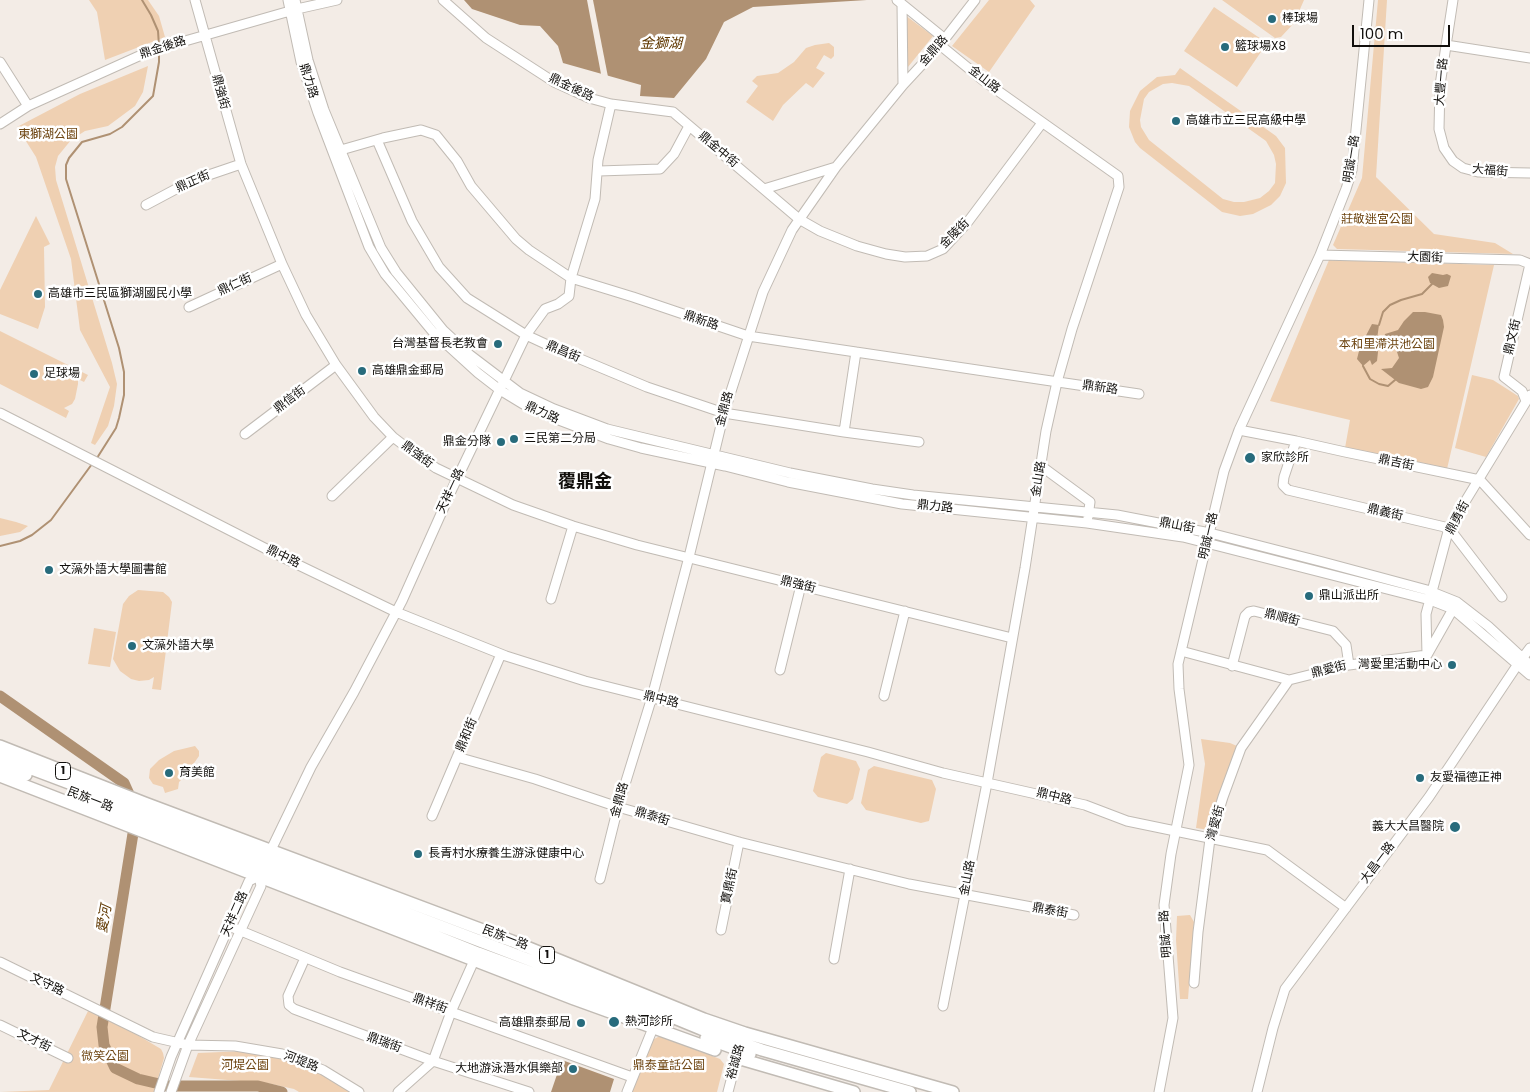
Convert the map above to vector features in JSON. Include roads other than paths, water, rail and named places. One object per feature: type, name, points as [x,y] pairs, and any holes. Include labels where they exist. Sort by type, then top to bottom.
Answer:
[{"type":"main road","name":"民族一路","points":[[0,746],[124,809]]},
{"type":"main road","name":"民族一路","points":[[0,757],[124,809]]},
{"type":"main road","name":"民族一路","points":[[0,765],[124,809]]},
{"type":"main road","name":"民族一路","points":[[0,776],[124,809]]},
{"type":"main road","name":"1","points":[[124,809],[148,821]]},
{"type":"main road","name":"1","points":[[124,809],[148,821]]},
{"type":"main road","name":"民族一路","points":[[148,821],[486,937],[854,1092]]},
{"type":"main road","name":"民族一路","points":[[148,821],[265,862],[476,956],[654,1023],[910,1092]]},
{"type":"main road","name":"民族一路","points":[[741,1046],[882,1092]]},
{"type":"main road","name":"民族一路","points":[[741,1046],[953,1092]]},
{"type":"street","name":"鼎強街","points":[[195,0],[241,164],[282,264],[306,316],[336,365],[361,400],[393,437],[436,468],[526,511],[637,545],[1012,638]]},
{"type":"street","name":"鼎力路","points":[[288,0],[294,7],[301,62],[336,151],[381,248],[396,272],[442,330],[502,386],[554,409],[607,429],[797,484],[878,500],[1033,518]]},
{"type":"street","name":"鼎金後路","points":[[0,124],[28,106],[150,51],[245,25],[294,7],[337,0]]},
{"type":"street","name":"鼎金後路","points":[[442,0],[486,38],[554,82],[589,98],[610,104],[673,112],[689,126]]},
{"type":"street","name":"金鼎路","points":[[600,878],[618,807],[652,697],[724,413],[763,292],[780,253],[799,219],[836,167],[903,85],[942,42],[975,0]]},
{"type":"street","name":"明誠一路","points":[[1159,1092],[1173,1018],[1164,906],[1171,854],[1189,765],[1179,689],[1178,664],[1224,471],[1239,430],[1320,255],[1352,170],[1369,0]]},
{"type":"street","name":"大豐一路","points":[[1453,0],[1440,85],[1440,129],[1444,148],[1453,161]]},
{"type":"street","name":"金山路","points":[[899,2],[984,81],[1118,176],[1119,182],[1057,382],[1046,431],[1033,518],[987,783],[943,1006]]},
{"type":"street","points":[[899,2],[903,85]]},
{"type":"street","points":[[1446,45],[1530,58]]},
{"type":"street","points":[[0,62],[28,106]]},
{"type":"street","name":"天祥一路","points":[[265,862],[311,768],[396,612],[526,335],[545,309],[555,306],[568,298],[571,278],[595,199],[598,160],[610,104]]},
{"type":"street","name":"金陵街","points":[[799,219],[820,231],[858,246],[905,257],[927,256],[944,249],[967,223],[1042,123]]},
{"type":"street","name":"鼎金中街","points":[[598,171],[660,169],[674,154],[689,126],[799,219]]},
{"type":"street","name":"鼎新路","points":[[336,151],[420,130],[436,135],[457,161],[471,186],[516,239],[571,278],[748,336],[1139,394]]},
{"type":"street","name":"鼎昌街","points":[[377,140],[415,227],[439,267],[467,298],[526,335],[647,387],[724,413],[919,442]]},
{"type":"street","name":"大福街","points":[[1453,161],[1464,168],[1478,172],[1530,173]]},
{"type":"street","name":"鼎正街","points":[[146,205],[191,181],[241,164]]},
{"type":"street","points":[[764,189],[836,167]]},
{"type":"street","name":"大園街","points":[[1320,255],[1520,260],[1530,264]]},
{"type":"street","name":"鼎仁街","points":[[188,307],[282,264]]},
{"type":"street","name":"鼎文街","points":[[1528,398],[1504,377],[1530,264]]},
{"type":"street","points":[[844,432],[856,352]]},
{"type":"street","name":"鼎信街","points":[[245,434],[336,365]]},
{"type":"street","name":"鼎勇街","points":[[1427,655],[1426,614],[1449,528],[1480,480],[1528,398]]},
{"type":"street","name":"鼎中路","points":[[0,413],[396,612],[501,654],[585,681],[987,783],[1085,805],[1127,821],[1267,850],[1346,908]]},
{"type":"street","name":"鼎吉街","points":[[1239,430],[1480,480]]},
{"type":"street","points":[[332,496],[393,437]]},
{"type":"street","name":"鼎義街","points":[[1296,441],[1284,477],[1283,485],[1288,490],[1449,528]]},
{"type":"street","name":"鼎力路","points":[[713,459],[872,489],[934,498],[1034,507]]},
{"type":"street","points":[[1041,466],[1090,502],[1087,523]]},
{"type":"street","points":[[1480,480],[1530,535]]},
{"type":"street","name":"鼎山街","points":[[1034,507],[1130,518],[1210,533],[1322,562],[1431,596],[1454,609],[1520,661],[1530,665]]},
{"type":"street","name":"鼎山街","points":[[1033,518],[1087,523],[1171,535],[1320,572],[1457,602],[1488,626],[1520,661],[1530,675]]},
{"type":"street","points":[[551,599],[573,526]]},
{"type":"street","points":[[1449,528],[1502,597]]},
{"type":"street","points":[[1320,572],[1322,562]]},
{"type":"street","points":[[780,670],[801,585]]},
{"type":"street","points":[[1427,655],[1454,609]]},
{"type":"street","points":[[884,696],[906,611]]},
{"type":"street","name":"鼎順街","points":[[1232,666],[1245,616],[1249,612],[1254,611],[1334,631],[1346,645],[1349,664]]},
{"type":"street","name":"大昌一路","points":[[1257,1092],[1285,989],[1438,784],[1530,648]]},
{"type":"street","name":"鼎愛街","points":[[1181,651],[1289,680],[1349,664],[1427,655]]},
{"type":"street","name":"鼎和街","points":[[432,816],[501,654]]},
{"type":"street","name":"灣愛街","points":[[1194,983],[1198,932],[1210,839],[1241,748],[1289,680]]},
{"type":"street","name":"鼎泰街","points":[[457,757],[534,778],[618,807],[739,842],[965,896],[1074,915]]},
{"type":"street","name":"寶鼎街","points":[[721,930],[739,842]]},
{"type":"street","name":"天祥二路","points":[[159,1092],[165,1071],[249,881],[265,862]]},
{"type":"street","name":"天祥二路","points":[[171,1092],[176,1073],[188,1045],[260,886],[265,862]]},
{"type":"street","points":[[834,959],[850,869]]},
{"type":"street","name":"鼎祥街","points":[[229,926],[305,958],[632,1077]]},
{"type":"street","points":[[398,1092],[433,1061],[451,1012],[486,937]]},
{"type":"street","name":"鼎瑞街","points":[[305,958],[288,996],[289,1004],[294,1009],[433,1061],[529,1092]]},
{"type":"street","name":"文守路","points":[[0,962],[153,1037],[177,1043]]},
{"type":"street","points":[[627,1092],[654,1023]]},
{"type":"street","name":"文才街","points":[[0,1025],[68,1058]]},
{"type":"street","name":"河堤路","points":[[177,1043],[235,1046],[282,1054],[322,1070],[359,1092]]},
{"type":"street","name":"裕誠路","points":[[728,1092],[741,1046]]},
{"type":"water","name":"金獅湖","points":[[464,0],[867,0],[753,7],[724,22],[706,59],[674,98],[640,96],[641,85],[563,63],[558,46],[540,26],[520,25],[472,9]]},
{"type":"water","points":[[1432,273],[1451,276],[1448,286],[1439,288],[1430,283],[1428,277]]},
{"type":"water","points":[[1413,312],[1441,315],[1444,327],[1433,377],[1428,387],[1421,389],[1399,383],[1381,369],[1392,368],[1399,358],[1396,349],[1390,347],[1388,351],[1383,350],[1385,334],[1398,330]]},
{"type":"water","points":[[1372,324],[1379,325],[1376,346],[1378,352],[1377,361],[1372,365],[1370,360],[1363,366],[1357,359],[1360,347]]},
{"type":"water","name":"大地游泳潛水俱樂部","points":[[562,1060],[614,1079],[610,1092],[551,1092]]},
{"type":"waterway","points":[[142,0],[158,31],[159,46]]},
{"type":"waterway","points":[[97,458],[116,428],[124,395],[124,372],[119,348],[66,179],[66,165],[69,158],[82,142],[110,134],[122,127],[153,96],[159,51]]},
{"type":"waterway","points":[[1379,325],[1383,312],[1390,305],[1422,294],[1432,284]]},
{"type":"waterway","points":[[1363,366],[1370,379],[1379,384],[1388,386],[1395,380]]},
{"type":"waterway","points":[[0,546],[20,541],[32,535],[51,520],[92,464]]},
{"type":"waterway","name":"愛河","points":[[0,696],[124,783],[133,803]]},
{"type":"waterway","name":"愛河","points":[[135,821],[102,1027],[104,1045],[115,1068],[138,1079],[168,1086],[258,1086],[282,1092]]},
{"type":"place","name":"棒球場","points":[[1272,19]]},
{"type":"place","name":"籃球場X8","points":[[1225,47]]},
{"type":"place","name":"高雄市立三民高級中學","points":[[1176,121]]},
{"type":"place","name":"高雄市三民區獅湖國民小學","points":[[38,294]]},
{"type":"place","name":"台灣基督長老教會","points":[[498,344]]},
{"type":"place","name":"高雄鼎金郵局","points":[[362,371]]},
{"type":"place","name":"足球場","points":[[34,374]]},
{"type":"place","name":"三民第二分局","points":[[514,439]]},
{"type":"place","name":"鼎金分隊","points":[[501,442]]},
{"type":"place","name":"家欣診所","points":[[1250,458]]},
{"type":"place","name":"文藻外語大學圖書館","points":[[49,570]]},
{"type":"place","name":"鼎山派出所","points":[[1309,596]]},
{"type":"place","name":"文藻外語大學","points":[[132,646]]},
{"type":"place","name":"灣愛里活動中心","points":[[1452,665]]},
{"type":"place","name":"育美館","points":[[169,773]]},
{"type":"place","name":"友愛福德正神","points":[[1420,778]]},
{"type":"place","name":"義大大昌醫院","points":[[1455,827]]},
{"type":"place","name":"長青村水療養生游泳健康中心","points":[[418,854]]},
{"type":"place","name":"熱河診所","points":[[614,1022]]},
{"type":"place","name":"高雄鼎泰郵局","points":[[581,1023]]},
{"type":"place","name":"大地游泳潛水俱樂部","points":[[573,1069]]},
{"type":"district","name":"覆鼎金","points":[[585,482]]},
{"type":"park label","name":"東獅湖公園","points":[[48,135]]},
{"type":"park label","name":"莊敬迷宮公園","points":[[1377,220]]},
{"type":"park label","name":"本和里滯洪池公園","points":[[1387,345]]},
{"type":"park label","name":"微笑公園","points":[[105,1057]]},
{"type":"park label","name":"河堤公園","points":[[245,1066]]},
{"type":"park label","name":"鼎泰童話公園","points":[[669,1066]]}]
